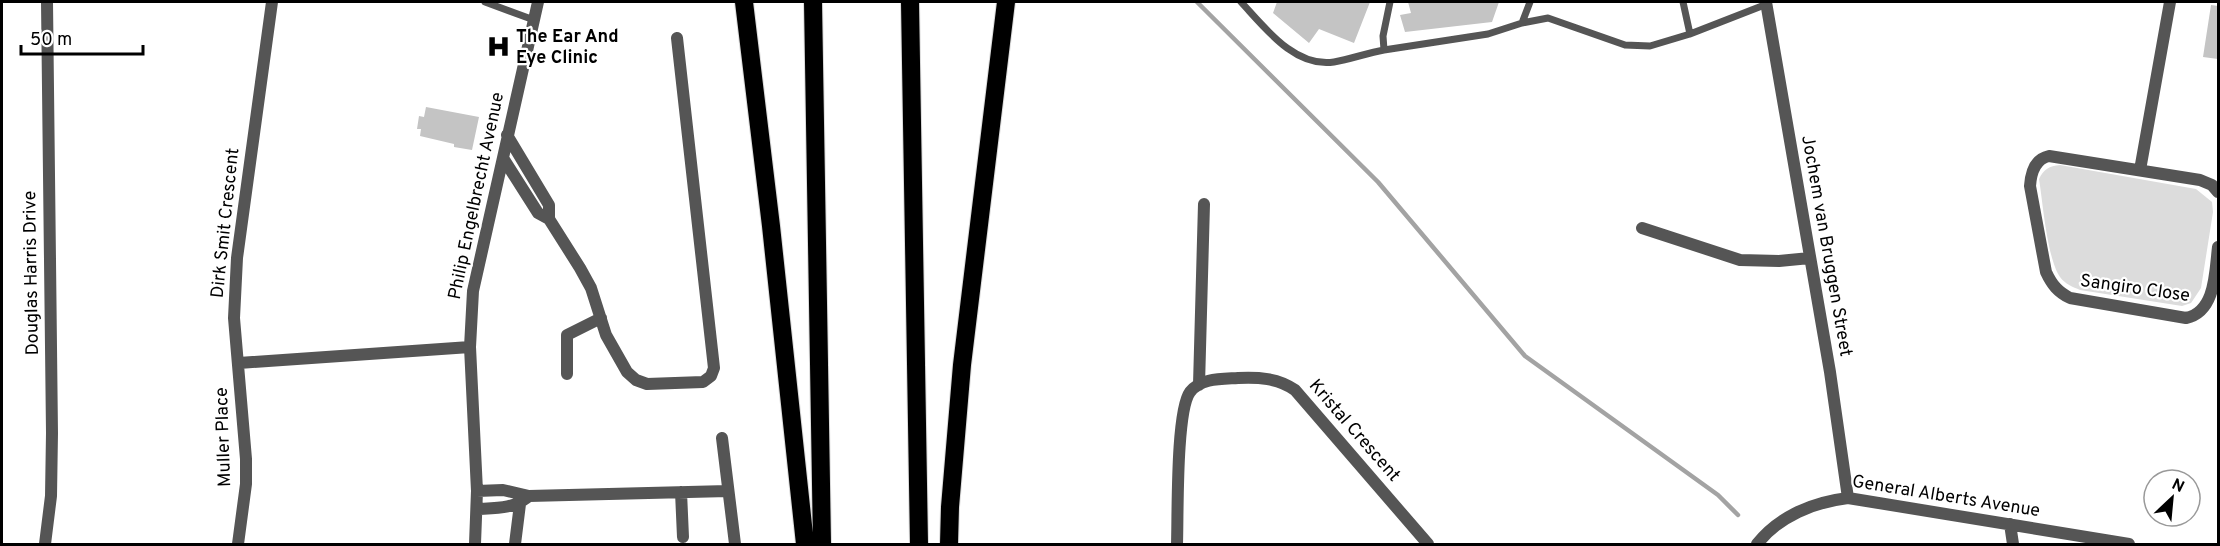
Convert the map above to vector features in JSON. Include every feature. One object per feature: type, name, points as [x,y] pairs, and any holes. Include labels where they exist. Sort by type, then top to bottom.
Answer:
[{"type":"highway","points":[[744,2],[772,237],[804,544]]},
{"type":"highway","points":[[813,2],[822,544]]},
{"type":"highway","points":[[910,2],[919,544]]},
{"type":"highway","points":[[949,544],[962,365],[1006,2]]},
{"type":"street","name":"Douglas Harris Drive","points":[[45,544],[51,496],[52,433],[47,2]]},
{"type":"street","name":"Dirk Smit Crescent","points":[[239,363],[234,318],[237,258],[272,2]]},
{"type":"street","name":"Philip Engelbrecht Avenue","points":[[475,544],[477,490],[470,347],[471,309],[476,272],[538,2]]},
{"type":"street","points":[[2140,170],[2170,2]]},
{"type":"street","name":"Jochem van Bruggen Street","points":[[1767,3],[1848,498]]},
{"type":"street","points":[[503,158],[538,213],[549,219],[587,279],[606,335],[627,372],[636,380],[647,384],[703,382],[711,376],[714,368],[677,38]]},
{"type":"street","points":[[507,135],[549,205],[549,219]]},
{"type":"street","name":"Sangiro Close","points":[[2218,192],[2206,182],[2049,156],[2036,164],[2030,186],[2042,254],[2051,284],[2060,293],[2085,302],[2186,318],[2194,316],[2202,311],[2210,296],[2218,247]]},
{"type":"street","points":[[1178,544],[1181,439],[1184,415],[1186,402],[1191,392],[1199,385],[1204,204]]},
{"type":"street","points":[[1642,228],[1740,260],[1779,261],[1810,258]]},
{"type":"street","points":[[567,374],[567,335],[601,318]]},
{"type":"street","points":[[239,363],[470,347]]},
{"type":"street","name":"Muller Place","points":[[238,544],[246,484],[239,363]]},
{"type":"street","name":"Kristal Crescent","points":[[1199,385],[1212,380],[1250,378],[1280,381],[1295,390],[1428,544]]},
{"type":"street","points":[[722,438],[735,544]]},
{"type":"street","points":[[477,490],[503,490],[525,500]]},
{"type":"street","points":[[477,509],[502,508],[525,500],[728,491]]},
{"type":"street","points":[[681,492],[683,537]]},
{"type":"street","name":"General Alberts Avenue","points":[[1757,544],[1779,523],[1815,504],[1848,498],[2129,544]]},
{"type":"street","points":[[515,544],[525,500]]},
{"type":"street","points":[[2010,524],[2013,544]]},
{"type":"lane","points":[[486,2],[534,20]]},
{"type":"lane","points":[[1241,2],[1288,47],[1313,62],[1335,62],[1384,50],[1488,34],[1543,18],[1553,19],[1633,46],[1658,44],[1690,34],[1767,3]]},
{"type":"lane","points":[[1384,50],[1383,36],[1390,2]]},
{"type":"lane","points":[[1522,23],[1530,2]]},
{"type":"lane","points":[[1683,2],[1690,34]]},
{"type":"shaded area","points":[[2060,165],[2196,189],[2212,202],[2213,212],[2201,288],[2191,303],[2182,306],[2080,290],[2069,285],[2060,277],[2049,244],[2039,179],[2047,169]]},
{"type":"building","points":[[1277,2],[1370,2],[1354,43],[1319,29],[1309,43],[1273,13]]},
{"type":"building","points":[[1408,2],[1499,2],[1492,22],[1405,32],[1400,15],[1411,13]]},
{"type":"building","points":[[2211,5],[2218,6],[2218,59],[2203,57]]},
{"type":"building","points":[[426,107],[479,117],[472,150],[420,136],[421,129],[417,129],[419,116],[424,117]]},
{"type":"waterway","points":[[1197,2],[1378,182],[1525,356],[1718,495],[1738,515]]},
{"type":"place","name":"The Ear And Eye Clinic","points":[[498,47]]}]
